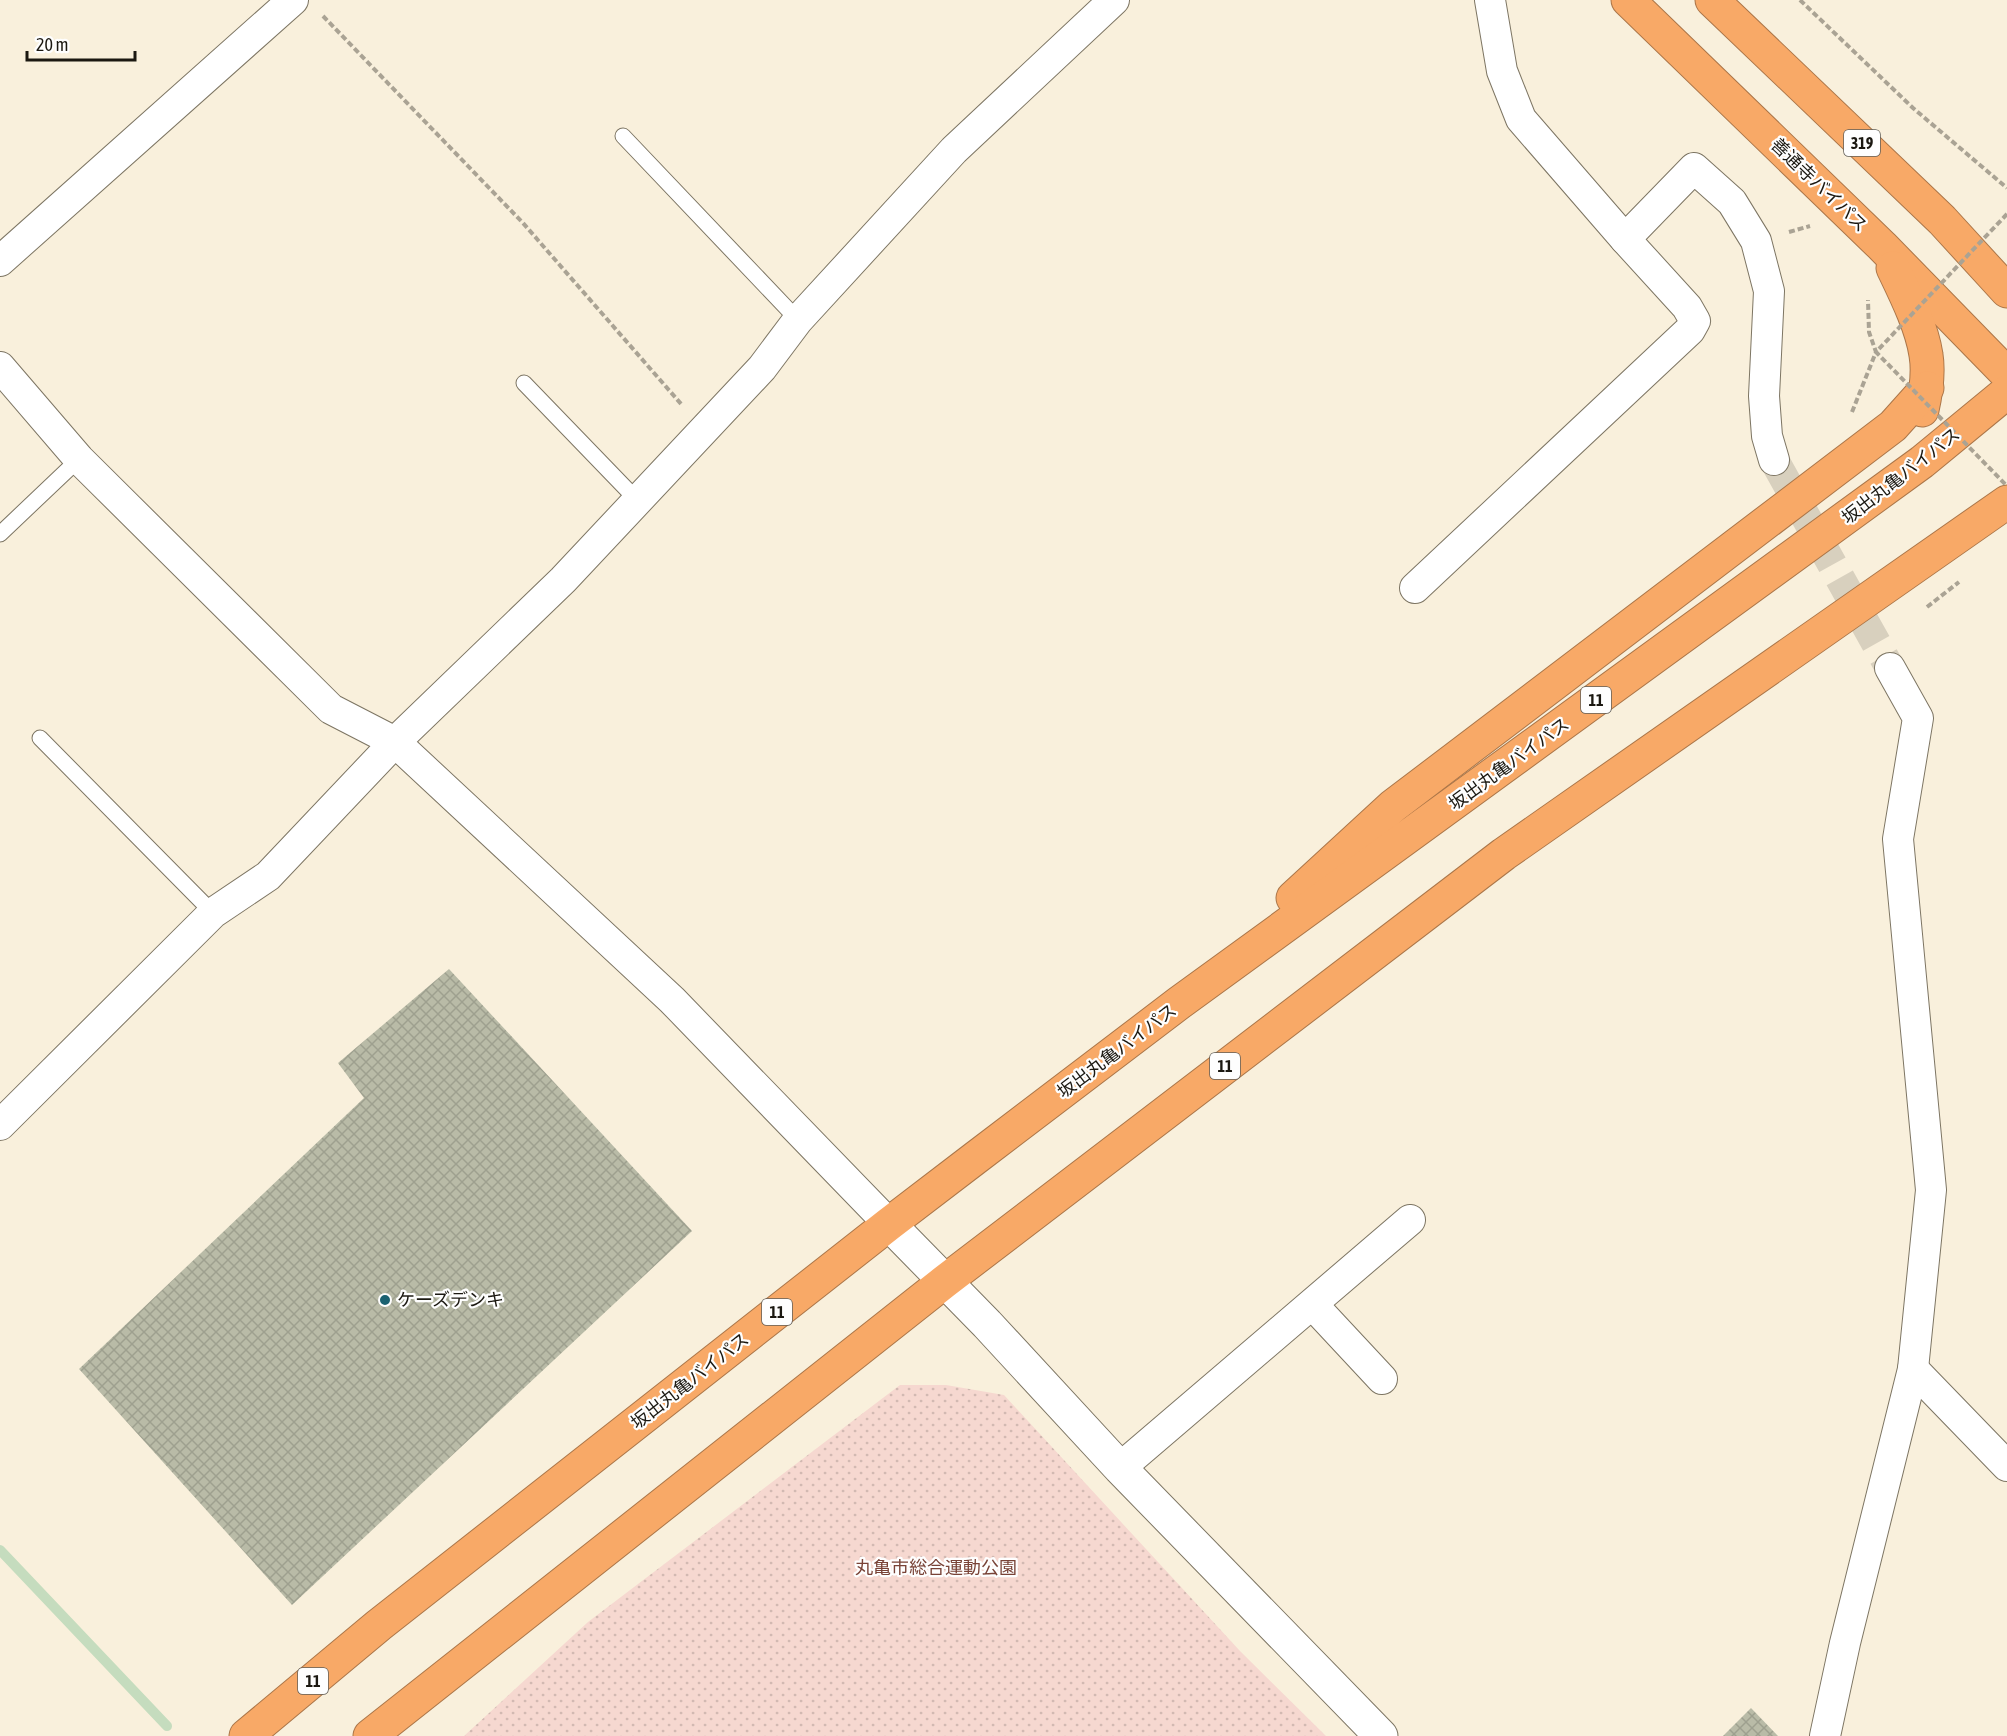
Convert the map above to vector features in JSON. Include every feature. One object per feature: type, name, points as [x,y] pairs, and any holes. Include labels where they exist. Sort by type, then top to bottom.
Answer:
[{"type":"highway","name":"善通寺バイパス","points":[[1628,0],[1882,246],[2007,374]]},
{"type":"highway","name":"319","points":[[1712,0],[1942,220],[2007,291]]},
{"type":"highway","points":[[1942,220],[2007,256]]},
{"type":"highway","points":[[1800,552],[1906,440],[1921,413],[1927,388],[1926,354],[1910,303],[1882,246]]},
{"type":"highway","points":[[1179,1003],[1393,806],[1893,426],[1927,388]]},
{"type":"highway","name":"坂出丸亀バイパス","points":[[246,1736],[379,1625],[889,1224],[1179,1003],[1922,462],[2007,392]]},
{"type":"highway","name":"11","points":[[370,1736],[944,1282],[1504,854],[2007,502]]},
{"type":"highway","points":[[228,1736],[379,1625]]},
{"type":"highway","name":"11","points":[[386,1736],[465,1660]]},
{"type":"street","points":[[0,1125],[213,913],[267,876],[395,742],[562,580],[762,368],[798,320],[954,150],[1114,0]]},
{"type":"street","points":[[1415,588],[1690,330],[1695,321],[1686,307],[1521,119],[1502,71],[1490,0]]},
{"type":"street","points":[[0,261],[305,4]]},
{"type":"street","points":[[1625,239],[1694,168],[1732,202],[1756,241],[1768,291],[1764,396],[1767,436],[1774,460]]},
{"type":"street","points":[[0,367],[79,459],[331,709],[395,742],[672,1000],[987,1324],[1120,1468],[1381,1736]]},
{"type":"street","points":[[1826,1736],[1845,1643],[1913,1369],[1931,1190],[1898,839],[1918,718],[1890,668]]},
{"type":"street","points":[[1120,1468],[1410,1220]]},
{"type":"street","points":[[1313,1305],[1382,1378]]},
{"type":"street","points":[[1913,1369],[2007,1466]]},
{"type":"lane","points":[[623,136],[798,320]]},
{"type":"lane","points":[[524,383],[638,501]]},
{"type":"lane","points":[[0,534],[79,459]]},
{"type":"lane","points":[[40,738],[213,913]]},
{"type":"path","points":[[1800,0],[1913,108],[2007,188]]},
{"type":"path","points":[[305,4],[524,223],[703,430]]},
{"type":"path","points":[[1851,413],[1876,352],[2007,214]]},
{"type":"path","points":[[1868,296],[1869,332],[1876,352],[2007,486]]},
{"type":"path","points":[[1927,607],[1963,579]]},
{"type":"green space","name":"丸亀市総合運動公園","points":[[900,1385],[946,1385],[1004,1395],[1240,1651],[1326,1736],[464,1736],[588,1622]]},
{"type":"building","name":"ケーズデンキ","points":[[449,969],[692,1231],[292,1605],[79,1369],[364,1098],[338,1063]]},
{"type":"building","points":[[1751,1708],[1778,1736],[1723,1736]]},
{"type":"waterway","points":[[0,1550],[167,1726]]},
{"type":"tunnel","points":[[1774,460],[1890,668]]},
{"type":"place","name":"ケーズデンキ","points":[[385,1300]]}]
